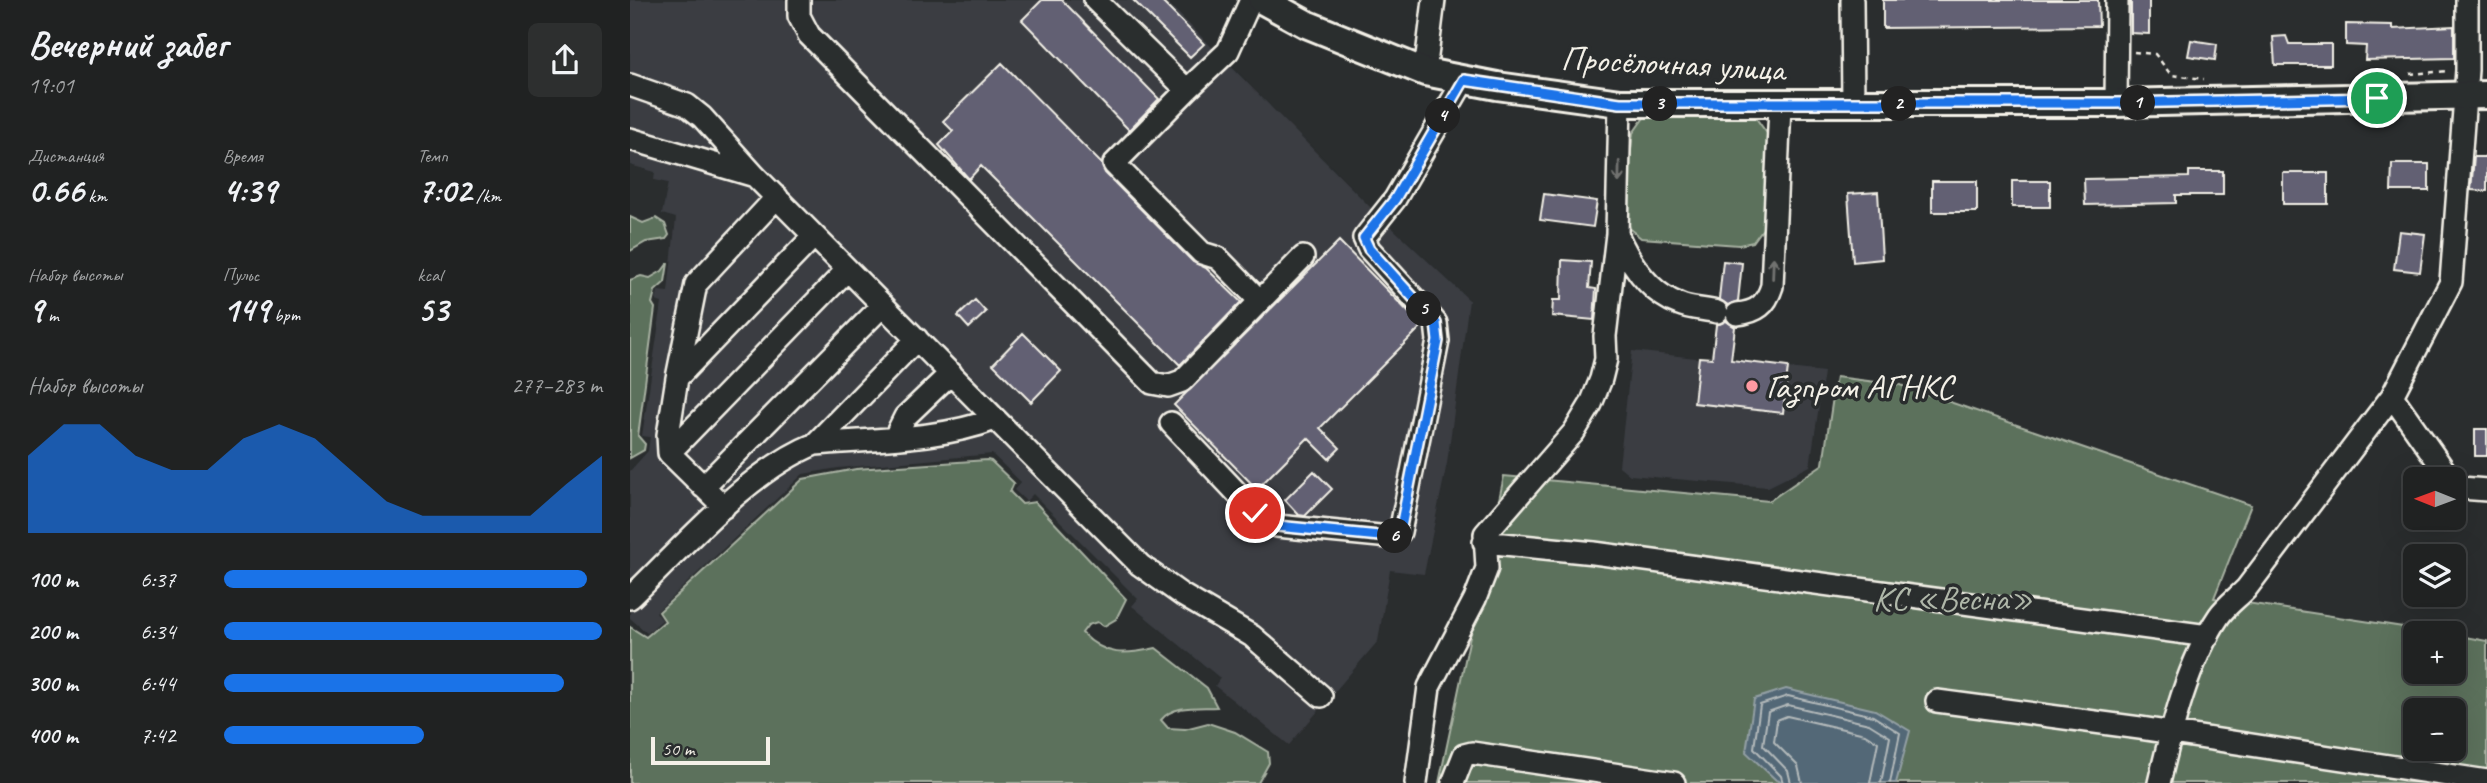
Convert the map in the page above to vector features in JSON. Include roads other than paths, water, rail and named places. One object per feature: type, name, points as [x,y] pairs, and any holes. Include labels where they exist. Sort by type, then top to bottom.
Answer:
[{"type":"main road","name":"Просёлочная улица","points":[[1262,0],[1306,24],[1414,69],[1464,80],[1620,103],[2116,103],[2473,87]]},
{"type":"street","points":[[799,0],[799,16],[809,35],[1152,383],[1168,386],[1182,381],[1303,257]]},
{"type":"street","points":[[1095,0],[1187,90]]},
{"type":"street","points":[[1251,0],[1228,51],[1114,164],[1202,253],[1224,263],[1260,301]]},
{"type":"street","points":[[1414,69],[1434,0]]},
{"type":"street","points":[[1852,0],[1853,104]]},
{"type":"street","points":[[2116,103],[2118,0]]},
{"type":"street","points":[[2159,783],[2171,734],[2198,656],[2220,614],[2246,589],[2392,396],[2451,282],[2473,87],[2467,0]]},
{"type":"street","points":[[1171,423],[1255,513],[1270,523],[1277,526],[1390,537],[1400,532],[1438,331],[1432,318],[1369,249],[1364,238],[1395,199],[1464,80]]},
{"type":"street","points":[[630,85],[687,105],[702,117],[755,176],[1140,565],[1182,595],[1252,636],[1321,696]]},
{"type":"street","points":[[1416,783],[1429,687],[1475,599],[1487,568],[1484,542],[1490,525],[1526,490],[1574,432],[1591,404],[1606,359],[1605,336],[1617,234],[1620,103]]},
{"type":"street","points":[[1617,234],[1632,263],[1659,292],[1679,305],[1727,313],[1752,313],[1760,307],[1768,299],[1772,286],[1780,104]]},
{"type":"street","points":[[630,139],[755,176]]},
{"type":"street","points":[[724,507],[669,453],[668,435],[677,378],[696,284],[777,197]]},
{"type":"street","points":[[677,378],[814,236]]},
{"type":"street","points":[[669,453],[847,270]]},
{"type":"street","points":[[703,487],[883,305]]},
{"type":"street","points":[[815,444],[916,339]]},
{"type":"street","points":[[895,437],[905,417],[951,373]]},
{"type":"street","points":[[2392,396],[2442,467]]},
{"type":"street","points":[[630,598],[724,507],[779,460],[815,444],[975,427],[995,419]]},
{"type":"street","points":[[2466,488],[2487,490]]},
{"type":"street","points":[[1484,542],[1608,555],[2208,636]]},
{"type":"street","points":[[1937,701],[2487,781]]},
{"type":"street","points":[[1453,783],[1464,755],[1472,753],[1674,783]]},
{"type":"water","points":[[1786,689],[1875,710],[1910,731],[1896,783],[1787,783],[1776,780],[1746,752],[1754,699]]},
{"type":"place","name":"Газпром АГНКС","points":[[1752,386]]},
{"type":"park label","name":"КС «Весна»","points":[[1953,598]]}]
